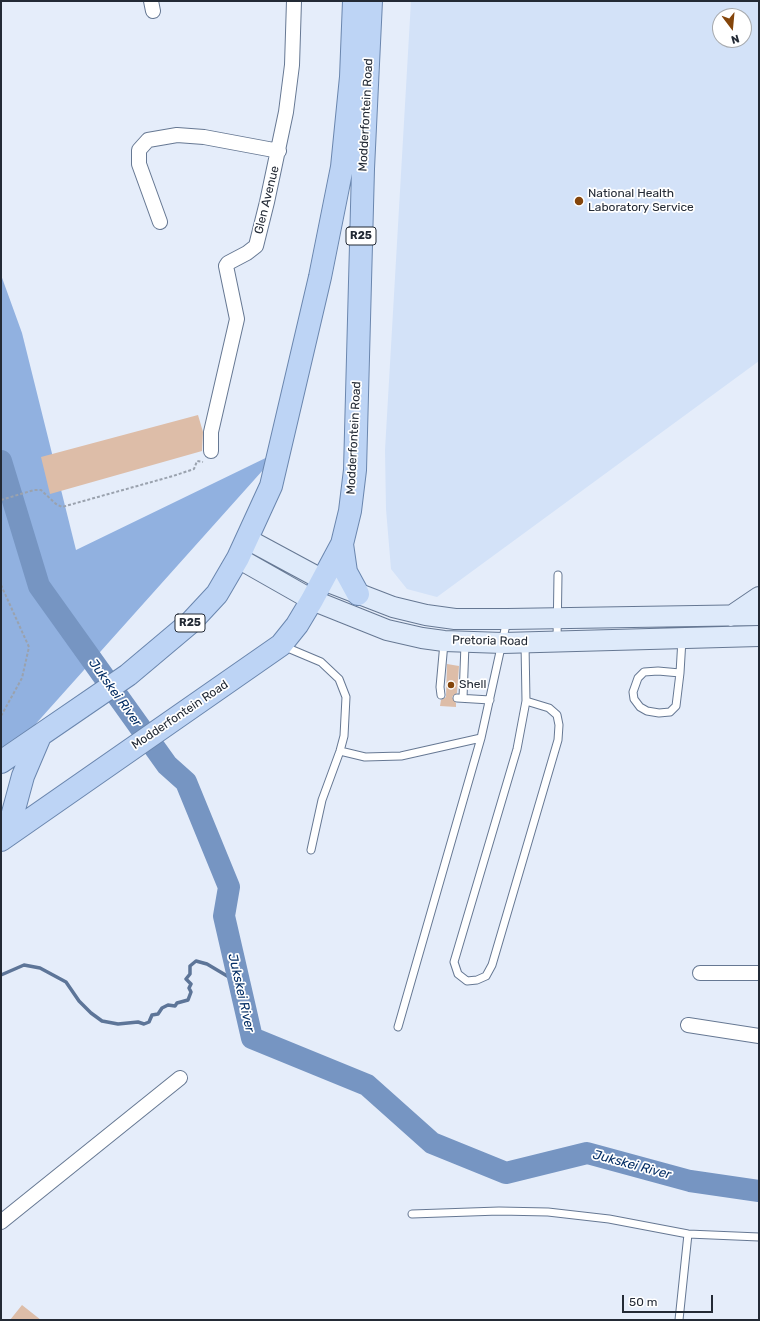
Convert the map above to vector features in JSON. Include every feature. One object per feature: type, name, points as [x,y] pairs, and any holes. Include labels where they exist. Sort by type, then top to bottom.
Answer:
[{"type":"main road","name":"Modderfontein Road","points":[[1,762],[87,705],[128,675],[191,622],[218,594],[247,539],[271,486],[320,277],[342,167],[352,77],[354,1]]},
{"type":"main road","name":"Modderfontein Road","points":[[5,827],[58,801],[168,722],[281,645],[297,625],[342,544],[350,511],[355,470],[363,169],[371,1]]},
{"type":"main road","name":"Pretoria Road","points":[[247,539],[323,580],[393,607],[426,615],[455,619],[558,619],[759,615]]},
{"type":"main road","points":[[342,544],[346,572],[358,594]]},
{"type":"main road","name":"Pretoria Road","points":[[238,558],[312,600],[387,630],[444,641],[503,643],[759,636]]},
{"type":"main road","points":[[732,616],[759,597]]},
{"type":"main road","points":[[682,617],[682,638]]},
{"type":"main road","name":"Modderfontein Road","points":[[5,827],[23,776],[40,736]]},
{"type":"street","name":"Glen Avenue","points":[[211,451],[211,432],[237,319],[226,266],[228,263],[247,253],[256,246],[279,151],[292,65],[294,1]]},
{"type":"street","points":[[160,222],[139,164],[139,150],[148,140],[164,136],[183,135],[204,137],[279,151]]},
{"type":"street","points":[[700,973],[759,973]]},
{"type":"street","points":[[688,1025],[759,1036]]},
{"type":"street","points":[[1,1222],[180,1078]]},
{"type":"lane","points":[[556,642],[558,619],[558,575]]},
{"type":"lane","points":[[398,1027],[481,738],[503,643],[507,619]]},
{"type":"lane","points":[[680,673],[658,670],[644,672],[638,678],[633,692],[634,699],[640,707],[647,711],[660,713],[674,710],[676,706],[680,673],[682,638]]},
{"type":"lane","points":[[441,695],[440,687],[444,641]]},
{"type":"lane","points":[[465,642],[460,698],[490,700]]},
{"type":"lane","points":[[525,642],[526,702],[517,749],[454,962],[458,974],[467,981],[477,980],[486,976],[492,965],[558,740],[560,730],[557,715],[549,708],[526,702]]},
{"type":"lane","points":[[281,645],[321,662],[339,679],[346,697],[347,708],[340,751],[322,800],[311,850]]},
{"type":"lane","points":[[340,751],[365,757],[401,756],[481,738]]},
{"type":"lane","points":[[412,1214],[492,1211],[548,1212],[609,1218],[688,1234],[759,1237]]},
{"type":"lane","points":[[679,1320],[688,1234]]},
{"type":"path","points":[[2,499],[34,490],[41,490],[56,504],[62,507],[190,471],[194,468],[197,461],[204,462],[208,459],[211,451]]},
{"type":"path","points":[[1,585],[30,647],[22,678],[1,716]]},
{"type":"shaded area","name":"National Health Laboratory Service","points":[[411,1],[759,1],[759,361],[437,597],[407,589],[391,569],[386,509],[385,450]]},
{"type":"shaded area","points":[[1,275],[22,333],[76,550],[280,451],[7,756],[1,758]]},
{"type":"building","points":[[198,415],[203,432],[202,451],[50,494],[41,457]]},
{"type":"building","points":[[447,664],[459,666],[457,693],[452,697],[456,703],[456,707],[440,706],[441,700],[446,697]]},
{"type":"building","points":[[22,1305],[41,1320],[10,1320]]},
{"type":"waterway","name":"Jukskei River","points":[[1,461],[39,586],[167,765],[186,782],[229,887],[224,916],[252,1038],[367,1085],[432,1143],[506,1173],[587,1153],[690,1181],[759,1191]]},
{"type":"waterway","points":[[1,975],[24,965],[40,968],[66,982],[79,1001],[102,1021],[118,1024],[138,1022],[144,1024],[149,1022],[152,1015],[158,1014],[162,1008],[168,1005],[175,1006],[177,1003],[188,1000],[191,992],[189,988],[191,984],[186,979],[190,974],[190,966],[196,961],[207,964],[239,983]]},
{"type":"place","name":"National Health Laboratory Service","points":[[579,201]]},
{"type":"place","name":"Shell","points":[[451,685]]}]
